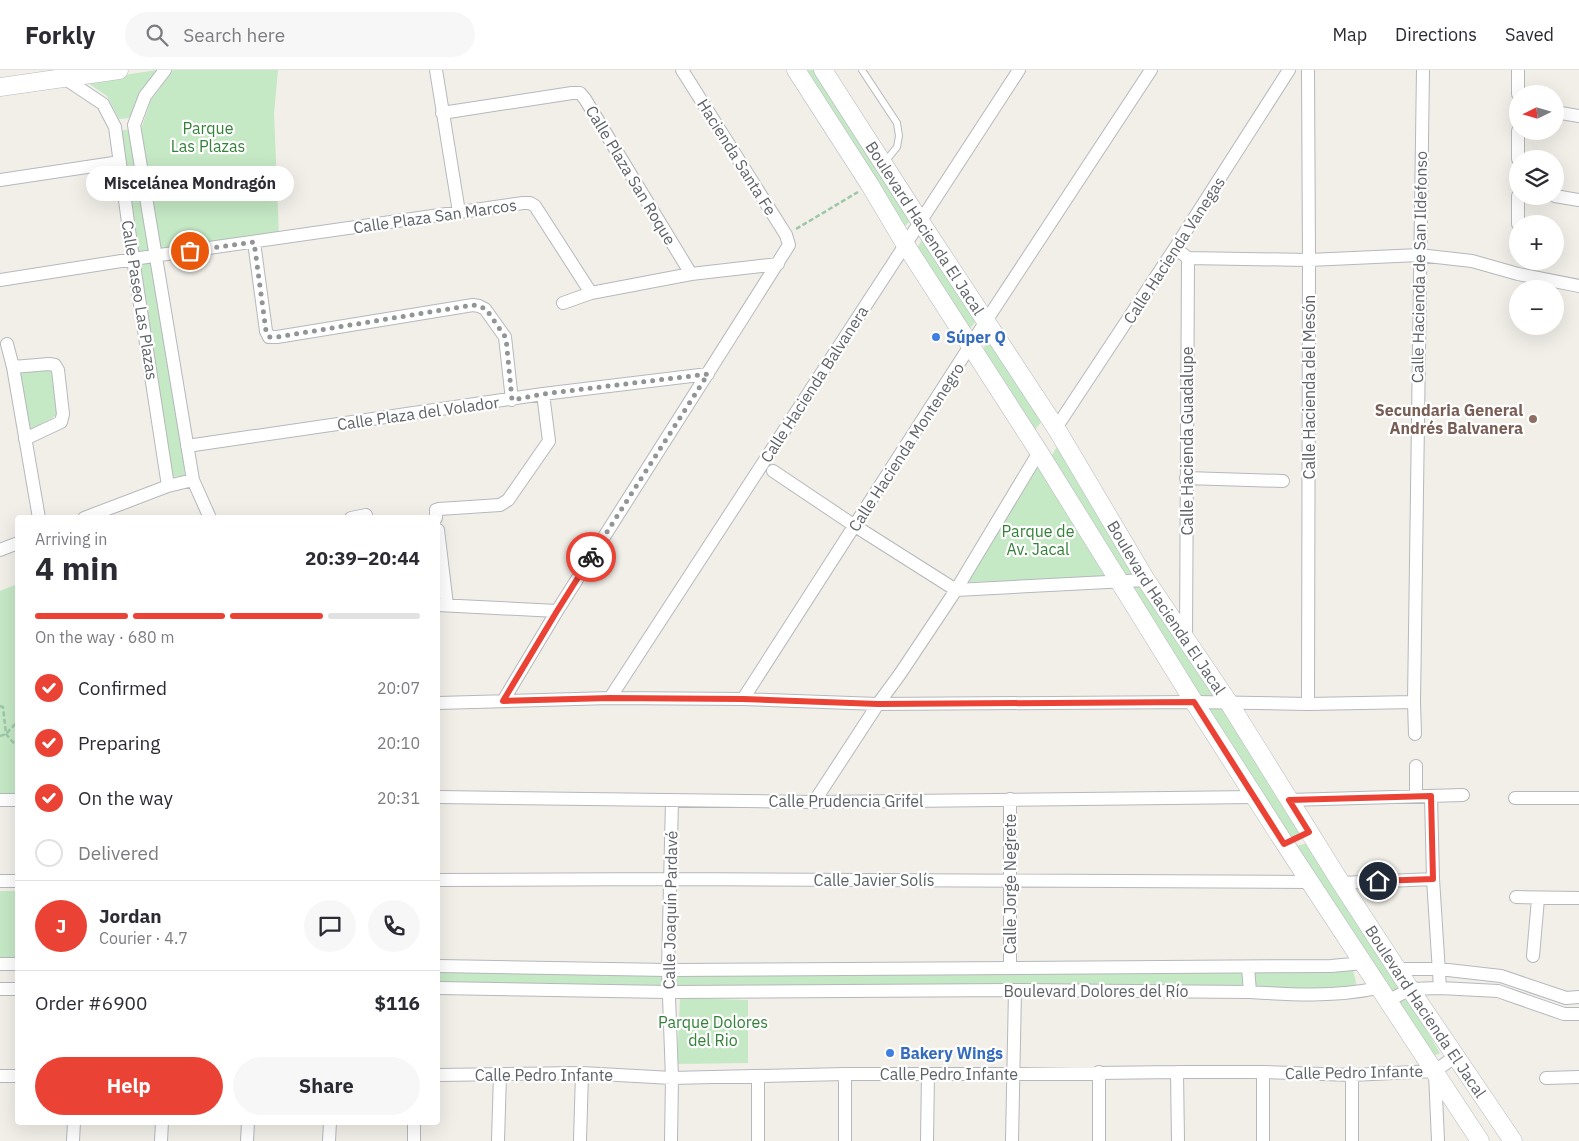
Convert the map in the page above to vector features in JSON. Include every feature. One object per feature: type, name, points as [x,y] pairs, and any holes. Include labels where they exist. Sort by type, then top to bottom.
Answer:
[{"type":"main road","points":[[0,87],[119,70]]},
{"type":"main road","name":"Boulevard Hacienda El Jacal","points":[[796,70],[1039,452],[1284,844],[1480,1141]]},
{"type":"main road","name":"Boulevard Hacienda El Jacal","points":[[823,70],[1056,428],[1146,580],[1229,703],[1341,883],[1513,1141]]},
{"type":"main road","points":[[1284,844],[1309,832]]},
{"type":"street","name":"Calle Paseo Las Plazas","points":[[165,70],[145,96],[134,125],[193,480],[209,515]]},
{"type":"street","points":[[436,70],[458,212]]},
{"type":"street","name":"Hacienda Santa Fe","points":[[682,70],[787,240]]},
{"type":"street","name":"Calle Hacienda Balvanera","points":[[610,698],[1019,70]]},
{"type":"street","name":"Calle Hacienda Montenegro","points":[[743,699],[986,321],[1151,70]]},
{"type":"street","name":"Calle Hacienda Vanegas","points":[[1056,428],[1175,248],[1289,70]]},
{"type":"street","name":"Calle Hacienda del Mesón","points":[[1308,70],[1308,704]]},
{"type":"street","name":"Calle Hacienda de San Ildefonso","points":[[1414,734],[1423,70]]},
{"type":"street","points":[[1518,70],[1518,85]]},
{"type":"street","name":"Calle Paseo Las Plazas","points":[[64,78],[103,104],[115,126],[133,259],[168,486]]},
{"type":"street","name":"Calle Plaza San Roque","points":[[442,113],[580,93],[585,98],[691,274]]},
{"type":"street","points":[[1564,114],[1579,116]]},
{"type":"street","points":[[115,126],[134,125]]},
{"type":"street","points":[[0,180],[120,162]]},
{"type":"street","points":[[1564,198],[1579,200]]},
{"type":"street","name":"Calle Plaza San Marcos","points":[[0,280],[133,259],[530,203],[535,206],[591,293]]},
{"type":"street","points":[[503,701],[557,611],[778,264],[787,240]]},
{"type":"street","points":[[254,242],[266,331],[269,337],[473,305],[479,306],[486,309],[506,338],[512,400]]},
{"type":"street","points":[[1175,248],[1188,258],[1309,260],[1419,255],[1509,266]]},
{"type":"street","name":"Calle Hacienda Guadalupe","points":[[1186,640],[1188,258]]},
{"type":"street","points":[[563,303],[591,293],[691,274],[778,264]]},
{"type":"street","points":[[1528,270],[1579,286]]},
{"type":"street","points":[[7,344],[13,368],[38,515]]},
{"type":"street","points":[[13,368],[50,364],[55,365],[58,370],[64,414],[61,422],[25,439]]},
{"type":"street","name":"Calle Plaza del Volador","points":[[187,446],[543,394],[708,374]]},
{"type":"street","points":[[436,515],[436,510],[439,509],[500,505],[508,500],[549,441],[543,394]]},
{"type":"street","points":[[814,802],[956,590],[1039,452]]},
{"type":"street","points":[[773,471],[956,590],[1146,580]]},
{"type":"street","points":[[1186,478],[1283,481]]},
{"type":"street","points":[[92,515],[168,486],[193,480]]},
{"type":"street","points":[[0,550],[15,544]]},
{"type":"street","points":[[440,568],[442,605],[557,611]]},
{"type":"street","points":[[440,703],[610,698],[743,699],[878,704],[1194,702],[1308,704],[1414,702]]},
{"type":"street","points":[[1416,766],[1416,796]]},
{"type":"street","points":[[1289,800],[1463,795]]},
{"type":"street","name":"Calle Prudencia Grifel","points":[[440,796],[814,802],[1255,797]]},
{"type":"street","points":[[1431,796],[1433,879],[1440,988]]},
{"type":"street","points":[[1515,798],[1579,798]]},
{"type":"street","name":"Calle Jorge Negrete","points":[[1010,799],[1010,968]]},
{"type":"street","points":[[0,800],[15,800]]},
{"type":"street","name":"Calle Joaquín Pardavé","points":[[671,1141],[672,1078],[668,970],[672,800]]},
{"type":"street","name":"Calle Javier Solís","points":[[440,880],[670,879],[1310,882]]},
{"type":"street","points":[[1341,883],[1433,879]]},
{"type":"street","points":[[0,880],[15,881]]},
{"type":"street","points":[[1516,897],[1538,899],[1579,898]]},
{"type":"street","points":[[1533,956],[1538,899]]},
{"type":"street","name":"Boulevard Dolores del Río","points":[[440,966],[755,970],[1248,967],[1331,966],[1364,963]]},
{"type":"street","points":[[0,964],[15,964]]},
{"type":"street","points":[[1248,967],[1250,992]]},
{"type":"street","points":[[526,990],[527,968]]},
{"type":"street","points":[[941,991],[942,969]]},
{"type":"street","points":[[1398,969],[1439,969],[1501,976],[1566,998],[1579,997]]},
{"type":"street","points":[[755,970],[755,991]]},
{"type":"street","name":"Boulevard Dolores del Río","points":[[440,988],[668,992],[1015,990],[1250,992],[1286,995],[1358,992],[1383,994],[1410,989]]},
{"type":"street","points":[[1410,989],[1440,988],[1498,991],[1564,1014],[1579,1014]]},
{"type":"street","points":[[0,989],[15,989]]},
{"type":"street","points":[[1012,1141],[1015,990]]},
{"type":"street","name":"Calle Pedro Infante","points":[[440,1075],[582,1073],[672,1078],[845,1074],[1099,1072],[1263,1072],[1352,1075],[1435,1071],[1456,1056]]},
{"type":"street","points":[[1435,1071],[1438,1141]]},
{"type":"street","points":[[1099,1072],[1099,1141]]},
{"type":"street","points":[[1177,1072],[1178,1141]]},
{"type":"street","points":[[1263,1072],[1263,1141]]},
{"type":"street","points":[[580,1141],[582,1073]]},
{"type":"street","points":[[498,1141],[500,1074]]},
{"type":"street","points":[[845,1074],[845,1141]]},
{"type":"street","points":[[927,1141],[928,1074]]},
{"type":"street","points":[[1352,1075],[1352,1141]]},
{"type":"street","points":[[0,1076],[15,1076]]},
{"type":"street","points":[[758,1076],[758,1141]]},
{"type":"street","points":[[1546,1078],[1579,1077]]},
{"type":"street","points":[[73,1141],[74,1125]]},
{"type":"street","points":[[161,1141],[162,1125]]},
{"type":"street","points":[[247,1141],[248,1125]]},
{"type":"street","points":[[329,1141],[330,1125]]},
{"type":"street","points":[[414,1125],[414,1141]]},
{"type":"lane","points":[[862,70],[897,123],[899,136],[897,147],[883,164]]},
{"type":"path","points":[[787,240],[870,185]]},
{"type":"path","points":[[0,706],[3,707],[6,734],[15,744]]},
{"type":"path","points":[[0,736],[6,734],[15,724]]},
{"type":"green space","points":[[157,70],[143,89],[129,118],[119,119],[107,96],[85,81]]},
{"type":"green space","name":"Parque Las Plazas","points":[[173,70],[278,70],[274,113],[279,236],[159,254],[140,132],[151,100]]},
{"type":"green space","points":[[802,70],[819,70],[913,218],[903,228]]},
{"type":"green space","points":[[131,129],[153,254],[135,257],[119,131]]},
{"type":"green space","points":[[925,235],[978,318],[969,330],[917,248]]},
{"type":"green space","points":[[153,262],[183,452],[185,476],[169,477],[141,265]]},
{"type":"green space","points":[[990,337],[1044,418],[1035,430],[982,351]]},
{"type":"green space","points":[[51,369],[57,415],[27,432],[18,371]]},
{"type":"green space","points":[[1060,441],[1226,702],[1199,701],[1051,457]]},
{"type":"green space","name":"Parque de Av. Jacal","points":[[1038,466],[1113,579],[965,582]]},
{"type":"green space","points":[[15,585],[15,793],[0,793],[0,591]]},
{"type":"green space","points":[[1207,707],[1223,709],[1302,833],[1299,836],[1290,838]]},
{"type":"green space","points":[[1307,841],[1401,988],[1400,991],[1386,990],[1296,846],[1305,844]]},
{"type":"green space","points":[[0,891],[15,891],[15,960],[0,960]]},
{"type":"green space","points":[[440,970],[664,975],[664,987],[440,984]]},
{"type":"green space","points":[[1353,970],[1357,987],[1283,989],[673,988],[673,975],[1010,971]]},
{"type":"green space","name":"Parque Dolores del Rio","points":[[680,998],[748,1000],[748,1063],[677,1064]]},
{"type":"green space","points":[[1393,999],[1403,1001],[1408,999],[1440,1053],[1432,1057]]},
{"type":"way so far","points":[[190,251],[254,242],[266,331],[269,337],[473,305],[486,309],[506,338],[512,400],[543,394],[708,374],[591,557]]},
{"type":"place","name":"Miscelánea Mondragón","points":[[190,251]]},
{"type":"place","name":"Súper Q","points":[[936,337]]},
{"type":"place","name":"Secundaria General Andrés Balvanera","points":[[1533,419]]},
{"type":"place","name":"Bakery Wings","points":[[890,1053]]},
{"type":"route","points":[[591,557],[503,701],[610,698],[743,699],[878,704],[1194,702],[1284,844],[1309,832],[1289,800],[1431,796],[1433,879],[1378,881]]}]
